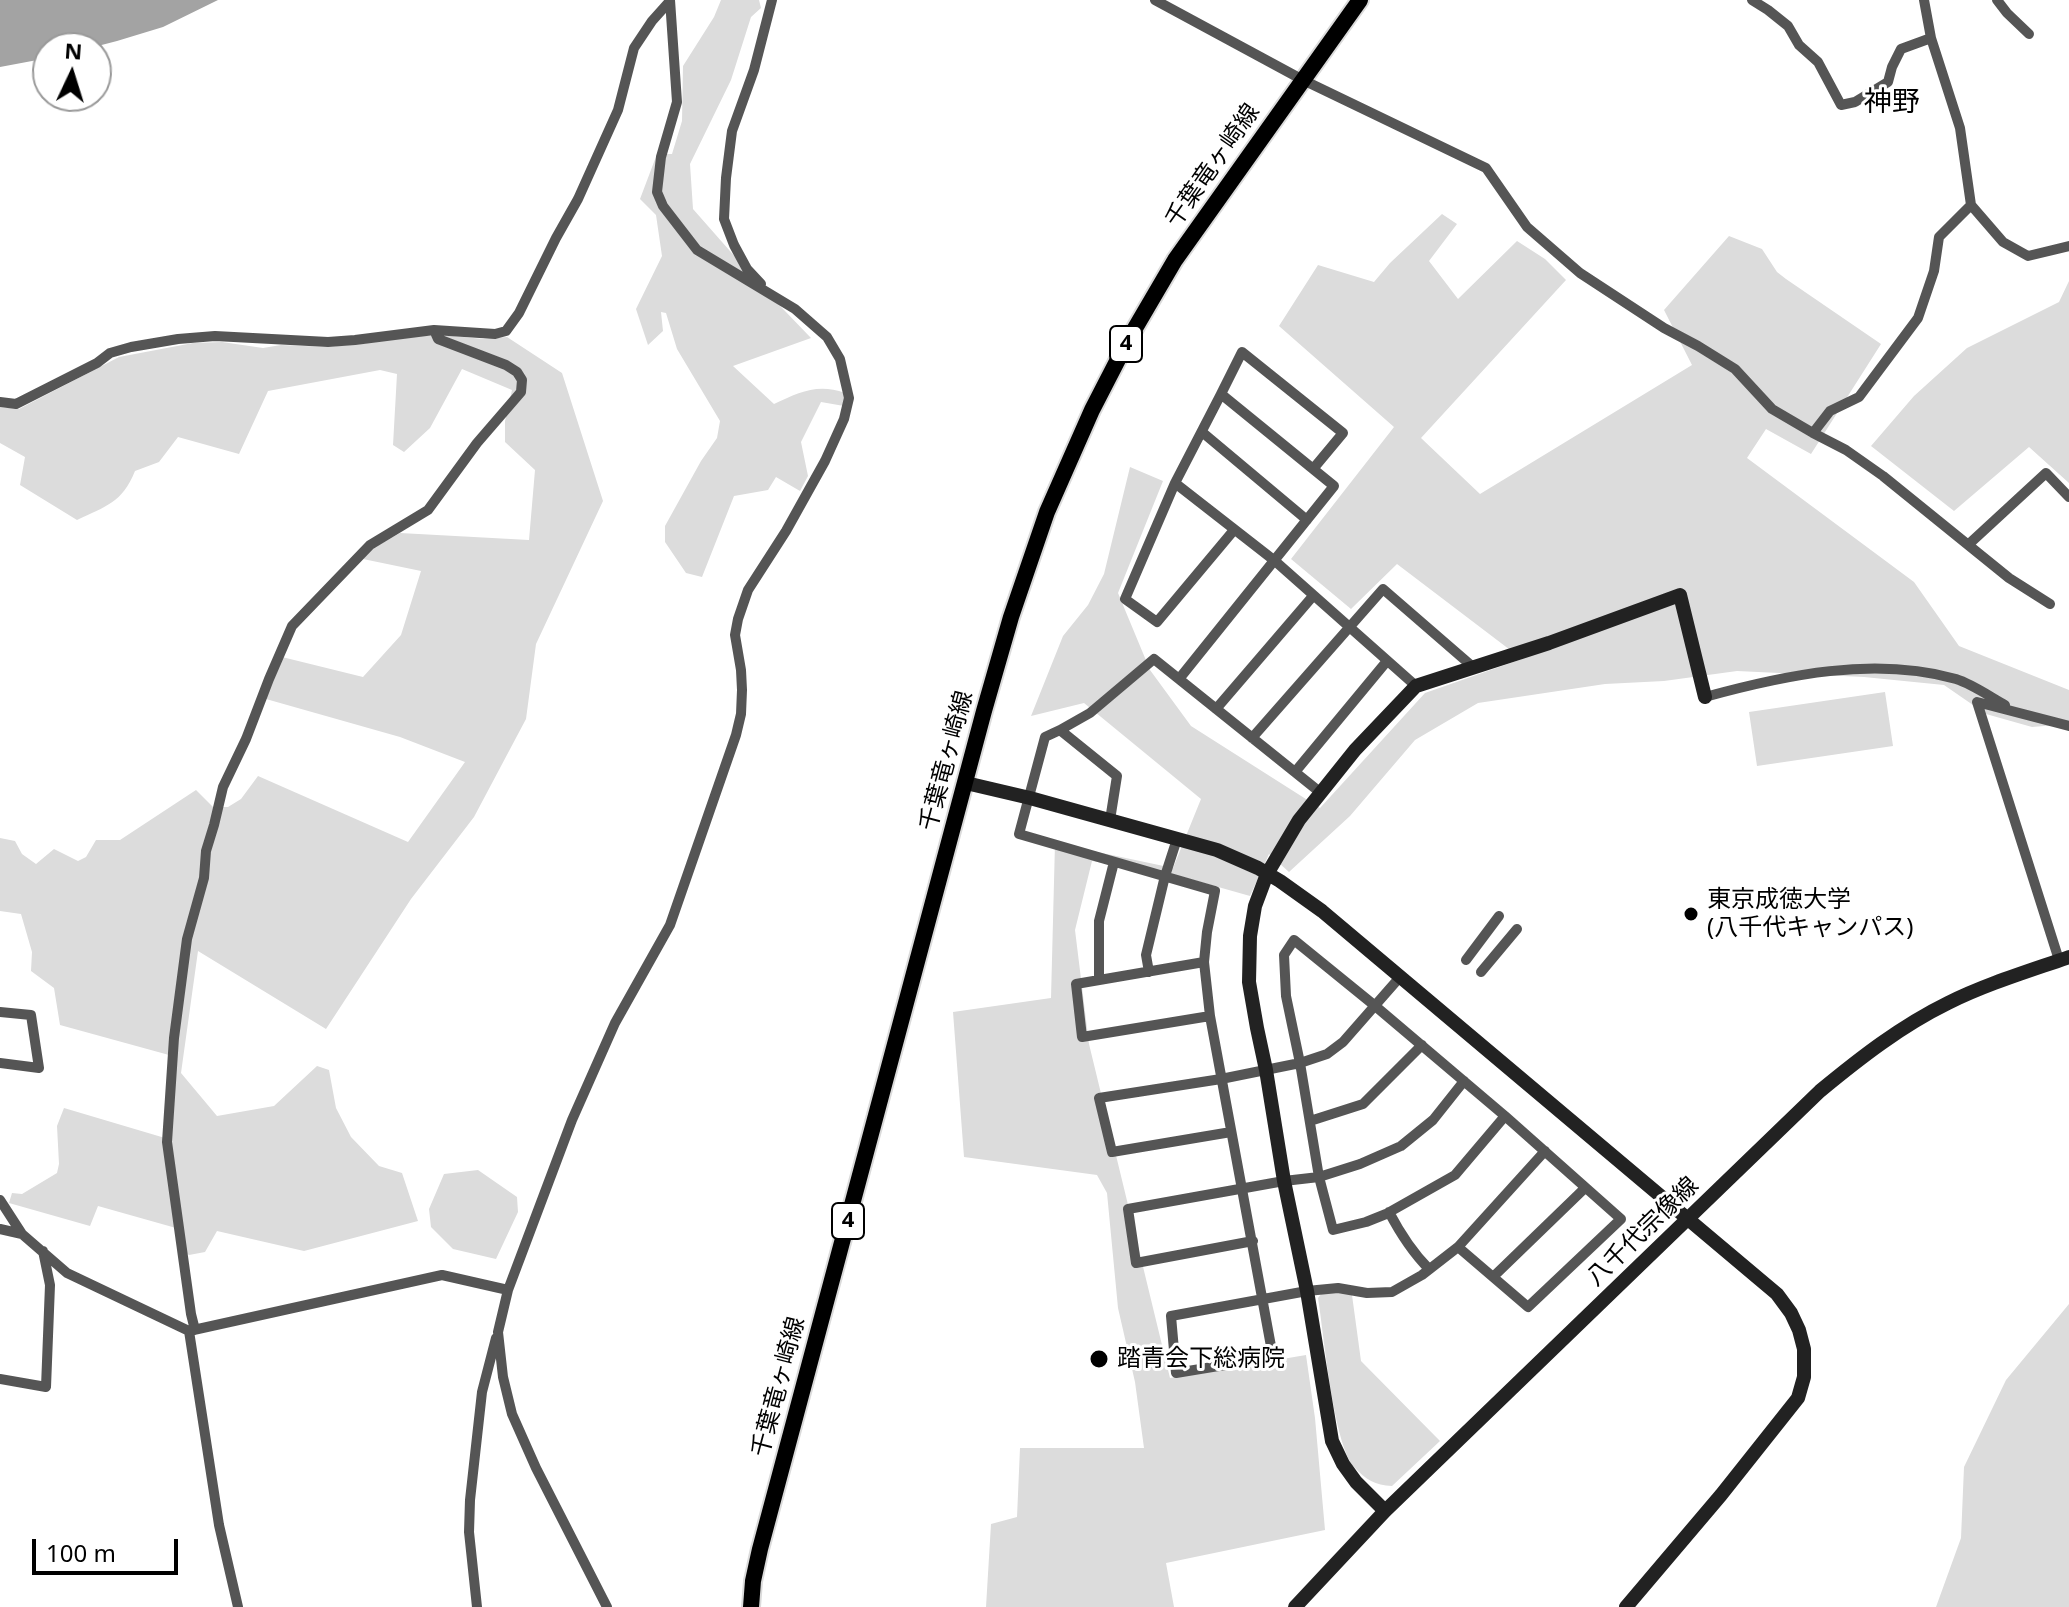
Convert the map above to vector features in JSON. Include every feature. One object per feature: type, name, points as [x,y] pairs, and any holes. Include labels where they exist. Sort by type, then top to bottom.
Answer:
[{"type":"main road","name":"千葉竜ヶ崎線","points":[[751,1607],[760,1549],[988,698],[1025,576],[1057,487],[1092,410],[1175,260],[1360,0]]},
{"type":"street","points":[[477,1607],[469,1532],[470,1500],[482,1392],[508,1290],[584,1092],[615,1023],[670,925],[736,735],[742,690],[735,635],[748,590],[825,461],[844,419],[849,398],[840,359],[827,337],[795,309],[697,250],[663,206],[657,192],[661,157],[677,102],[670,0]]},
{"type":"street","points":[[1,404],[16,404],[70,378],[110,353],[178,339],[215,336],[328,342],[434,330],[495,334],[506,331],[590,173],[618,110],[634,48],[670,0]]},
{"type":"street","points":[[770,294],[747,269],[724,219],[732,131],[754,70],[772,0]]},
{"type":"street","points":[[1155,0],[1303,80],[1486,168],[1527,227],[1580,273],[1664,328],[1735,369],[1772,409],[1846,450],[1883,476],[2009,578],[2050,604]]},
{"type":"street","points":[[1752,0],[1788,26],[1799,45],[1818,62],[1841,105],[1855,102],[1888,82],[1901,49],[1931,38]]},
{"type":"street","points":[[1924,0],[1931,38],[1960,128],[1971,205],[2003,242],[2028,256],[2069,246]]},
{"type":"street","points":[[1997,0],[2029,34]]},
{"type":"street","points":[[1813,433],[1830,411],[1859,397],[1918,318],[1934,271],[1939,237],[1971,205]]},
{"type":"street","points":[[238,1607],[219,1525],[167,1142],[174,1038],[187,939],[204,878],[207,847],[223,787],[292,626],[370,545],[428,510],[477,443],[521,392],[522,380],[517,372],[438,339],[434,330]]},
{"type":"street","points":[[1234,530],[1157,622],[1125,599],[1175,483],[1242,352],[1343,433],[1313,469]]},
{"type":"street","points":[[1179,679],[1334,486],[1221,394]]},
{"type":"street","points":[[1202,432],[1307,520]]},
{"type":"street","points":[[1969,544],[2046,473],[2069,497]]},
{"type":"street","points":[[1175,483],[1275,561],[1416,686]]},
{"type":"street","points":[[1252,738],[1383,589],[1473,667]]},
{"type":"street","points":[[1385,1511],[1356,1482],[1332,1441],[1249,982],[1250,936],[1255,906],[1267,874],[1299,820],[1355,750],[1416,686],[1549,643],[1680,595],[1705,697],[1800,674],[1912,670],[1959,680],[2016,711]]},
{"type":"street","points":[[1216,709],[1313,596]]},
{"type":"street","points":[[1321,793],[1154,659],[1090,713],[1045,737],[1019,834],[1215,891],[1204,962],[1210,1016],[1264,1300],[1273,1357],[1176,1373],[1171,1316],[1264,1300],[1307,1291],[1338,1288],[1367,1293],[1392,1292],[1458,1247],[1545,1151]]},
{"type":"street","points":[[1295,772],[1387,661]]},
{"type":"street","points":[[2064,958],[1977,702],[2069,726]]},
{"type":"street","points":[[1060,730],[1117,776],[1110,820]]},
{"type":"street","points":[[966,783],[1217,850],[1299,893],[1777,1294],[1791,1313],[1804,1349],[1804,1377],[1798,1398],[1626,1607]]},
{"type":"street","points":[[1149,972],[1146,955],[1177,839]]},
{"type":"street","points":[[1099,979],[1099,921],[1114,862]]},
{"type":"street","points":[[1466,960],[1499,916]]},
{"type":"street","points":[[1481,972],[1517,929]]},
{"type":"street","points":[[1458,1247],[1528,1307],[1621,1219],[1505,1116],[1422,1045],[1294,940],[1284,955],[1286,996],[1319,1177],[1333,1230],[1366,1222],[1389,1212],[1455,1175],[1505,1116]]},
{"type":"street","name":"八千代宗像線","points":[[1295,1607],[1385,1511],[1820,1091],[1876,1047],[1948,1003],[2064,958]]},
{"type":"street","points":[[1204,962],[1076,984],[1082,1037],[1210,1016]]},
{"type":"street","points":[[1231,1132],[1112,1152],[1099,1098],[1221,1079],[1300,1063],[1327,1054],[1343,1042],[1400,977]]},
{"type":"street","points":[[0,1012],[31,1015],[39,1068],[0,1063]]},
{"type":"street","points":[[1310,1121],[1363,1104],[1422,1045]]},
{"type":"street","points":[[1253,1241],[1136,1263],[1128,1209],[1319,1177],[1360,1164],[1401,1146],[1433,1120],[1464,1081]]},
{"type":"street","points":[[1493,1277],[1585,1188]]},
{"type":"street","points":[[0,1200],[22,1234],[67,1273],[192,1330],[442,1275],[508,1290]]},
{"type":"street","points":[[1389,1212],[1402,1236],[1429,1269]]},
{"type":"street","points":[[0,1229],[22,1234]]},
{"type":"street","points":[[0,1379],[46,1387],[50,1285],[43,1251]]},
{"type":"street","points":[[498,1332],[503,1377],[512,1414],[607,1607]]},
{"type":"shaded area","points":[[0,0],[218,0],[163,27],[112,42],[112,32],[32,32],[32,61],[0,67]]},
{"type":"shaded area","points":[[721,0],[759,0],[761,8],[751,17],[731,80],[690,164],[693,209],[811,338],[733,366],[774,404],[817,389],[845,393],[844,406],[821,402],[801,442],[808,476],[800,491],[776,477],[768,490],[734,496],[702,577],[686,573],[665,542],[665,526],[717,438],[720,421],[677,349],[666,313],[661,312],[663,331],[648,345],[636,309],[662,256],[656,215],[640,199],[657,154],[672,154],[682,121],[683,66],[714,17]]},
{"type":"shaded area","points":[[1442,214],[1457,224],[1429,261],[1458,299],[1517,241],[1545,259],[1566,280],[1421,438],[1480,494],[1692,365],[1664,310],[1729,236],[1762,249],[1777,272],[1881,344],[1811,454],[1766,429],[1747,458],[1914,582],[1959,646],[2069,690],[2069,724],[2032,727],[1986,714],[1944,685],[1864,677],[1737,671],[1664,681],[1605,684],[1478,703],[1415,740],[1350,816],[1289,872],[1269,854],[1250,896],[1183,877],[1092,861],[1075,930],[1089,1044],[1170,1378],[1306,1355],[1325,1530],[1166,1563],[1174,1607],[986,1607],[991,1524],[1017,1517],[1020,1448],[1144,1448],[1135,1382],[1118,1308],[1107,1193],[1097,1175],[964,1157],[953,1012],[1051,998],[1055,843],[1173,868],[1201,799],[1084,703],[1031,716],[1063,636],[1088,605],[1104,574],[1130,467],[1163,481],[1118,593],[1150,670],[1191,726],[1320,808],[1425,693],[1522,659],[1397,564],[1351,609],[1291,559],[1394,427],[1279,326],[1318,265],[1374,282]]},
{"type":"shaded area","points":[[2069,281],[2069,483],[2029,447],[1954,511],[1871,446],[1914,396],[1967,348],[2059,302]]},
{"type":"shaded area","points":[[443,335],[483,339],[507,337],[562,373],[603,501],[536,644],[526,719],[474,817],[411,899],[326,1029],[198,951],[181,1073],[217,1116],[274,1106],[317,1066],[329,1070],[336,1108],[351,1137],[379,1166],[402,1173],[418,1221],[304,1251],[217,1231],[205,1252],[189,1255],[178,1248],[176,1228],[98,1206],[90,1226],[9,1203],[12,1193],[22,1194],[57,1173],[57,1126],[64,1108],[165,1138],[169,1055],[60,1025],[54,988],[31,971],[32,952],[21,914],[0,911],[0,838],[15,841],[22,854],[36,864],[54,849],[78,861],[86,857],[96,840],[120,840],[196,790],[213,807],[228,807],[241,799],[258,776],[408,842],[465,762],[400,737],[266,699],[282,657],[363,677],[401,635],[421,571],[363,559],[372,549],[400,533],[529,540],[535,470],[505,442],[505,421],[512,390],[462,369],[430,428],[404,452],[393,445],[397,374],[380,370],[268,391],[239,454],[178,437],[159,462],[135,471],[119,497],[77,520],[20,485],[25,457],[0,443],[0,407],[19,409],[119,357],[193,343],[222,342],[263,348],[281,345],[326,347]]},
{"type":"shaded area","points":[[1885,692],[1893,746],[1757,766],[1749,712]]},
{"type":"shaded area","points":[[478,1170],[517,1197],[518,1212],[496,1259],[453,1249],[431,1227],[429,1209],[444,1174]]},
{"type":"shaded area","points":[[1322,1293],[1352,1295],[1361,1361],[1440,1441],[1392,1486],[1376,1483],[1358,1472],[1340,1435],[1318,1298]]},
{"type":"shaded area","points":[[2069,1304],[2069,1607],[1936,1607],[1961,1538],[1964,1467],[2006,1380]]},
{"type":"place","name":"東京成徳大学 (八千代キャンパス)","points":[[1691,914]]},
{"type":"place","name":"踏青会下総病院","points":[[1099,1359]]},
{"type":"district","name":"神野","points":[[1892,103]]}]
